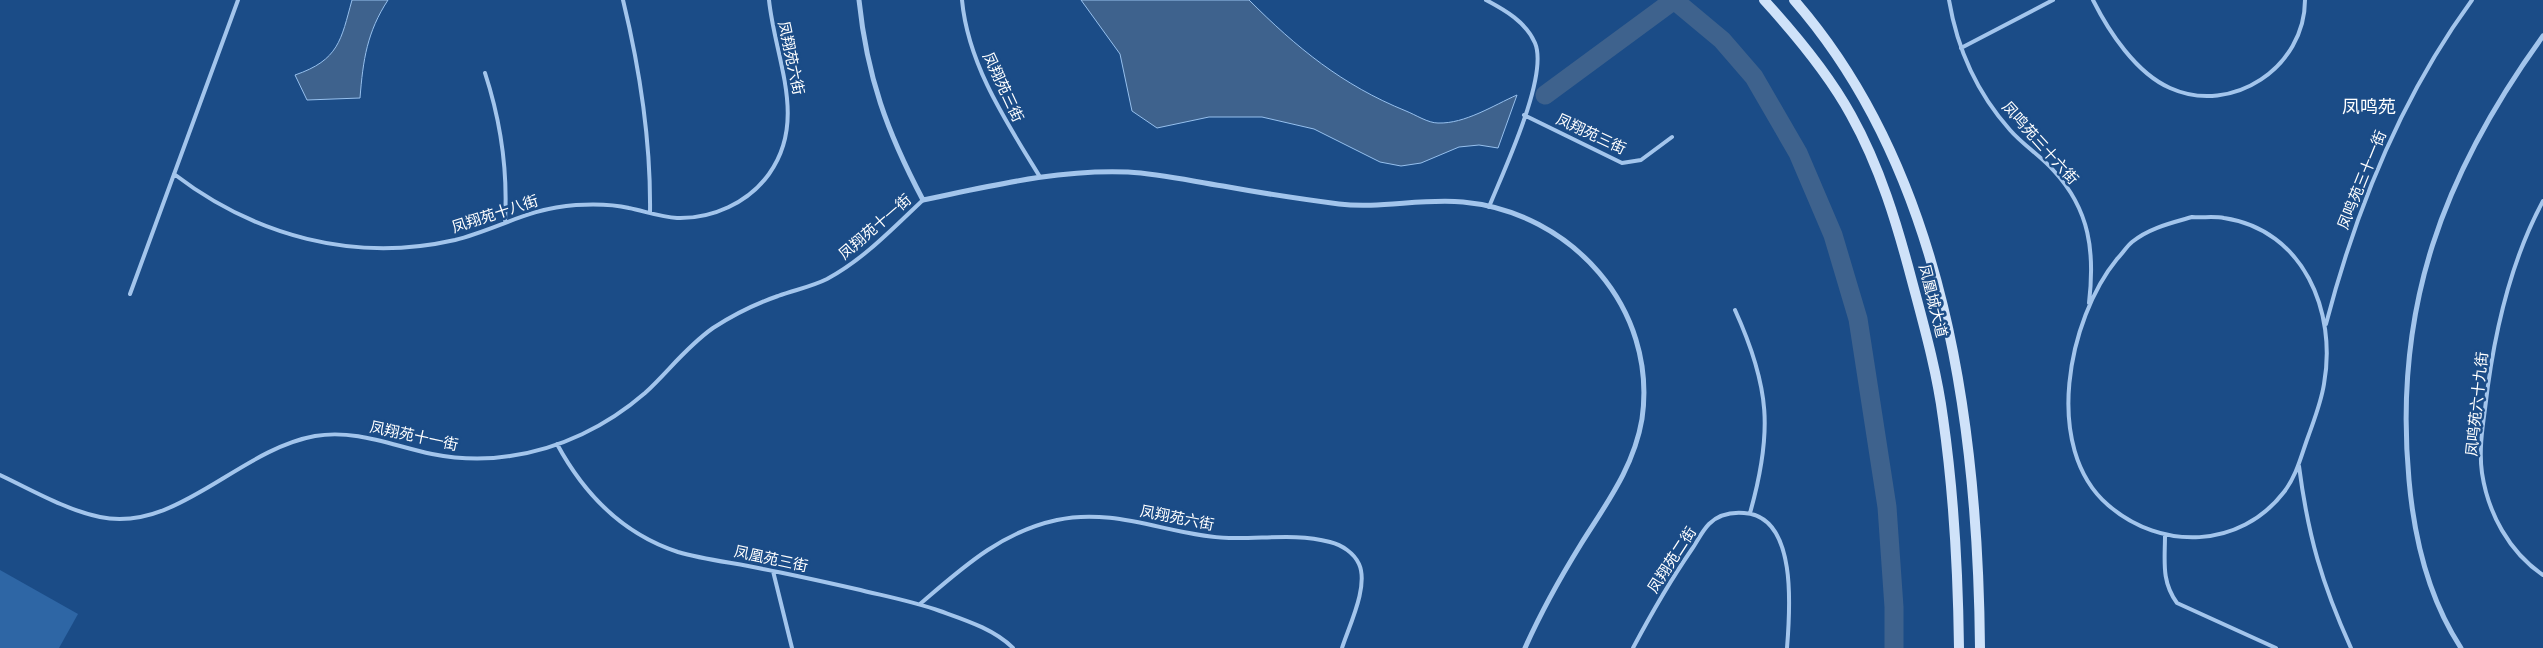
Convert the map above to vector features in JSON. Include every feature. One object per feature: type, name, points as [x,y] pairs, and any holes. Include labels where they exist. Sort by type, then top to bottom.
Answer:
[{"type":"main road","name":"凤凰城大道","points":[[1764,0],[1802,43],[1850,114],[1871,154],[1892,208],[1927,338],[1943,416],[1958,564],[1959,648]]},
{"type":"main road","name":"凤凰城大道","points":[[1794,0],[1818,30],[1873,113],[1900,170],[1942,304],[1960,388],[1973,482],[1978,546],[1980,648]]},
{"type":"street","points":[[859,0],[864,44],[878,100],[899,155],[923,200],[1040,177],[1096,172],[1128,172],[1191,179],[1344,204],[1462,202],[1524,217],[1556,233],[1584,255],[1608,282],[1626,313],[1638,347],[1643,382],[1642,418],[1633,453],[1618,486],[1544,606],[1525,648]]},
{"type":"street","points":[[2461,648],[2428,578],[2412,514],[2406,448],[2405,384],[2413,320],[2428,258],[2449,197],[2503,98],[2543,36]]},
{"type":"lane","points":[[130,294],[238,0]]},
{"type":"lane","points":[[623,0],[644,105],[650,213]]},
{"type":"lane","name":"凤翔苑六街","points":[[769,0],[776,46],[789,98],[789,125],[782,151]]},
{"type":"lane","name":"凤翔苑三街","points":[[962,0],[977,61],[989,90],[1040,177]]},
{"type":"lane","points":[[1486,0],[1518,21],[1530,33],[1539,58],[1537,72],[1524,115],[1489,207]]},
{"type":"lane","name":"凤鸣苑三十六街","points":[[1949,0],[1961,48],[1970,71],[1995,112],[2027,148],[2054,171],[2075,200],[2089,233],[2093,269],[2088,305]]},
{"type":"lane","points":[[1961,48],[2053,0]]},
{"type":"lane","points":[[2093,0],[2110,28],[2145,72],[2170,88],[2199,96],[2229,95],[2257,84],[2281,65],[2298,40],[2305,11],[2305,0]]},
{"type":"lane","name":"凤鸣苑三十一街","points":[[2325,326],[2351,237],[2385,151],[2424,74],[2472,0]]},
{"type":"lane","points":[[485,73],[497,113],[504,146],[506,170],[505,221]]},
{"type":"lane","name":"凤翔苑三街","points":[[1524,115],[1622,163],[1641,160],[1672,137]]},
{"type":"lane","name":"凤翔苑十八街","points":[[174,174],[212,201],[252,222],[310,241],[339,246],[397,248],[426,245],[482,232],[505,221],[553,207],[578,204],[626,207],[676,218],[694,217],[728,208],[750,194],[769,174],[782,151]]},
{"type":"lane","name":"凤翔苑十一街","points":[[0,475],[80,512],[102,518],[125,519],[169,510],[277,446],[316,436],[357,436],[434,454],[471,458],[510,456],[557,444],[582,435],[616,416],[646,392],[691,345],[720,324],[758,304],[805,288],[844,269],[878,243],[923,200]]},
{"type":"lane","name":"凤鸣苑六十九街","points":[[2543,201],[2509,286],[2490,364],[2481,444],[2482,472],[2488,500],[2499,526],[2515,549],[2543,575]]},
{"type":"lane","points":[[2192,217],[2224,218],[2255,228],[2283,245],[2305,269],[2319,298],[2325,326],[2327,355],[2324,383],[2318,411],[2299,466],[2284,492],[2263,513],[2237,528],[2209,537],[2179,538],[2150,532],[2124,519],[2101,500],[2084,475],[2074,448],[2070,418],[2069,380],[2076,342],[2088,305],[2107,272],[2132,242],[2160,226],[2192,217]]},
{"type":"lane","points":[[1735,310],[1752,348],[1763,389],[1766,431],[1762,473],[1750,513],[1764,519],[1775,529],[1781,543],[1789,595],[1787,648]]},
{"type":"lane","name":"凤凰苑三街","points":[[557,444],[572,470],[595,499],[611,514],[645,537],[680,552],[920,604],[980,627],[1003,638],[1013,648]]},
{"type":"lane","points":[[2299,466],[2306,514],[2316,561],[2332,607],[2351,648]]},
{"type":"lane","name":"凤翔苑二街","points":[[1633,648],[1680,567],[1708,525],[1721,516],[1735,512],[1750,513]]},
{"type":"lane","name":"凤翔苑六街","points":[[920,604],[972,559],[991,546],[1026,530],[1057,520],[1116,517],[1190,535],[1230,538],[1306,536],[1333,542],[1344,548],[1353,555],[1359,565],[1362,578],[1359,598],[1342,648]]},
{"type":"lane","points":[[2165,535],[2165,577],[2168,591],[2178,603],[2276,648]]},
{"type":"lane","points":[[773,571],[792,648]]},
{"type":"shaded area","points":[[352,0],[388,0],[375,23],[367,47],[360,98],[307,100],[295,75],[321,63],[336,47],[345,26]]},
{"type":"shaded area","points":[[1081,0],[1249,0],[1321,64],[1383,101],[1434,123],[1469,117],[1517,95],[1498,148],[1479,145],[1459,147],[1421,163],[1401,166],[1380,162],[1314,129],[1262,117],[1209,117],[1157,128],[1132,111],[1120,54]]},
{"type":"shaded area","points":[[0,570],[78,614],[59,648],[0,648]]},
{"type":"waterway","points":[[1545,95],[1674,0],[1722,40],[1754,77],[1798,153],[1833,235],[1858,319],[1887,507],[1894,607],[1894,648]]},
{"type":"district","name":"凤鸣苑","points":[[2369,107]]}]
